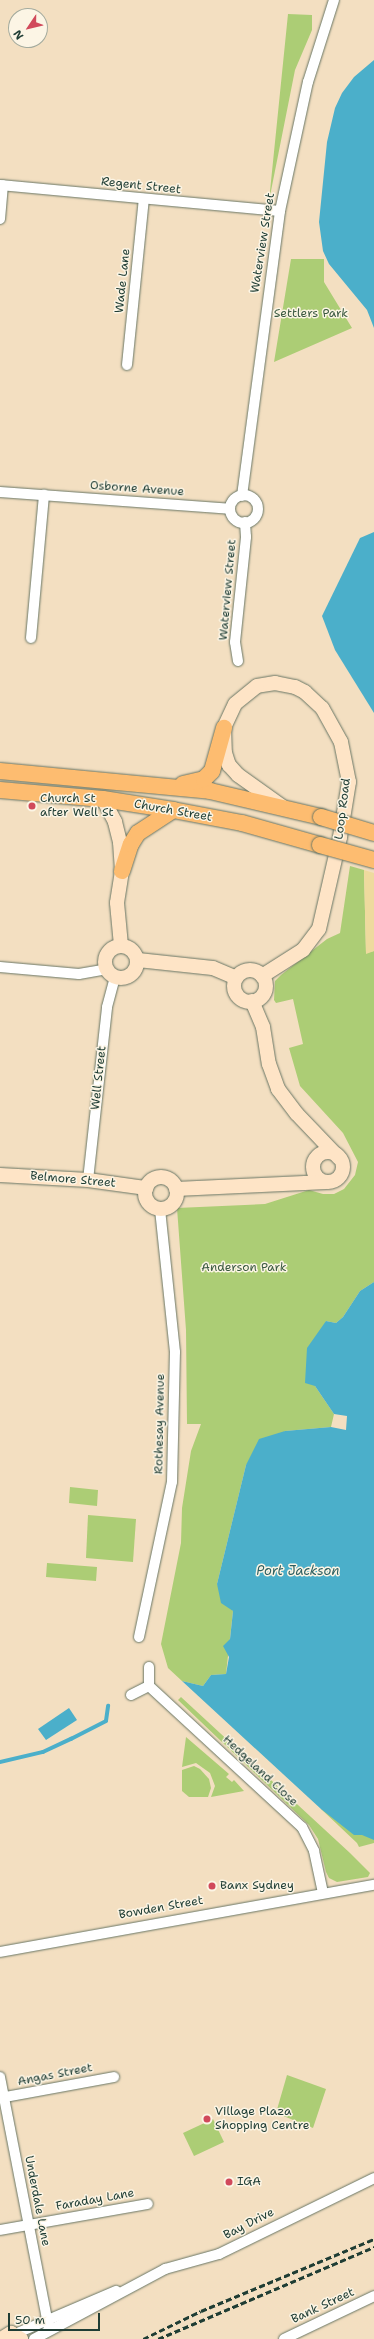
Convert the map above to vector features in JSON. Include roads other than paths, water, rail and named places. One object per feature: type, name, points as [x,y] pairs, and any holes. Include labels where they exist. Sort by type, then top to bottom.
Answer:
[{"type":"highway","points":[[170,786],[193,783],[209,776],[214,766],[224,728]]},
{"type":"highway","name":"Church Street","points":[[0,771],[170,786],[244,798],[284,807],[374,833]]},
{"type":"highway","name":"Church Street","points":[[0,790],[102,799],[173,810],[242,823],[374,860]]},
{"type":"highway","points":[[122,870],[131,844],[138,833],[173,810]]},
{"type":"main road","name":"Loop Road","points":[[224,728],[235,704],[257,686],[275,683],[295,687],[314,699],[330,719],[341,742],[348,771],[347,795],[340,837],[319,929],[303,950],[262,976]]},
{"type":"main road","points":[[224,728],[227,759],[233,770],[284,807]]},
{"type":"main road","points":[[102,799],[119,833],[122,870],[117,903],[121,945]]},
{"type":"main road","points":[[121,945],[132,949],[138,960],[137,969],[132,975],[124,978],[111,973],[105,961],[108,953],[113,947],[121,945]]},
{"type":"main road","points":[[138,960],[213,968],[236,978]]},
{"type":"main road","points":[[251,970],[262,976],[265,982],[264,991],[252,1001],[242,1000],[236,993],[234,986],[236,978],[244,971],[251,970]]},
{"type":"main road","points":[[176,1189],[326,1182],[339,1176],[342,1167],[339,1158],[290,1105],[274,1082],[269,1064],[264,1027],[252,1001]]},
{"type":"main road","points":[[309,1127],[316,1148],[314,1174],[326,1182]]},
{"type":"main road","points":[[286,1184],[326,1153],[339,1158]]},
{"type":"main road","name":"Belmore Street","points":[[0,1175],[88,1180],[146,1188]]},
{"type":"main road","points":[[161,1178],[170,1181],[176,1189],[173,1203],[160,1210],[148,1202],[146,1188],[152,1180],[161,1178]]},
{"type":"main road","points":[[1,2339],[8,2334],[18,2337]]},
{"type":"street","name":"Waterview Street","points":[[242,496],[280,211],[308,82],[334,0]]},
{"type":"street","name":"Regent Street","points":[[2,185],[280,211]]},
{"type":"street","points":[[0,219],[2,185]]},
{"type":"street","name":"Wade Lane","points":[[127,365],[144,199]]},
{"type":"street","name":"Osborne Avenue","points":[[0,492],[229,510]]},
{"type":"street","points":[[31,638],[44,495]]},
{"type":"street","points":[[242,496],[254,498],[258,505],[256,514],[245,522],[233,520],[229,510],[235,499],[242,496]]},
{"type":"street","name":"Waterview Street","points":[[238,661],[235,642],[246,537],[245,522]]},
{"type":"street","points":[[0,967],[79,974],[111,973]]},
{"type":"street","name":"Well Street","points":[[88,1180],[111,973]]},
{"type":"street","name":"Rothesay Avenue","points":[[139,1637],[172,1482],[175,1352],[160,1210]]},
{"type":"street","points":[[130,1695],[149,1686],[149,1667]]},
{"type":"street","name":"Hedgeland Close","points":[[149,1686],[302,1827],[314,1851],[323,1893]]},
{"type":"street","name":"Bowden Street","points":[[0,1952],[374,1885]]},
{"type":"street","name":"Underdale Lane","points":[[0,2077],[2,2098],[29,2225],[48,2325]]},
{"type":"street","name":"Angas Street","points":[[2,2098],[114,2077]]},
{"type":"street","name":"Bay Drive","points":[[18,2337],[48,2325],[166,2269],[219,2254],[374,2178]]},
{"type":"street","name":"Faraday Lane","points":[[0,2230],[148,2204]]},
{"type":"street","name":"Bank Street","points":[[284,2339],[374,2296]]},
{"type":"street","name":"Bay Drive","points":[[34,2339],[48,2325]]},
{"type":"water","points":[[374,60],[374,328],[367,310],[329,264],[323,251],[319,222],[327,142],[335,108],[342,93],[354,77]]},
{"type":"water","points":[[374,532],[374,713],[335,650],[322,616],[360,538]]},
{"type":"water","name":"Port Jackson","points":[[374,1282],[374,1840],[362,1835],[354,1835],[321,1809],[182,1681],[203,1686],[211,1675],[226,1674],[229,1657],[223,1646],[230,1639],[233,1611],[221,1603],[217,1584],[246,1465],[259,1439],[285,1431],[331,1427],[346,1430],[347,1416],[334,1414],[315,1386],[305,1383],[307,1348],[326,1321],[336,1323],[343,1317],[360,1291]]},
{"type":"water","points":[[69,1708],[77,1720],[46,1740],[38,1729]]},
{"type":"waterway","points":[[0,1762],[43,1752],[106,1721],[108,1706]]},
{"type":"railway","points":[[143,2339],[201,2311],[374,2239]]},
{"type":"railway","points":[[158,2339],[374,2247]]},
{"type":"place","name":"Church St after Well St","points":[[32,806]]},
{"type":"place","name":"Banx Sydney","points":[[212,1886]]},
{"type":"place","name":"Village Plaza Shopping Centre","points":[[207,2119]]},
{"type":"place","name":"IGA","points":[[229,2182]]},
{"type":"park label","name":"Settlers Park","points":[[311,314]]},
{"type":"park label","name":"Anderson Park","points":[[244,1268]]}]
